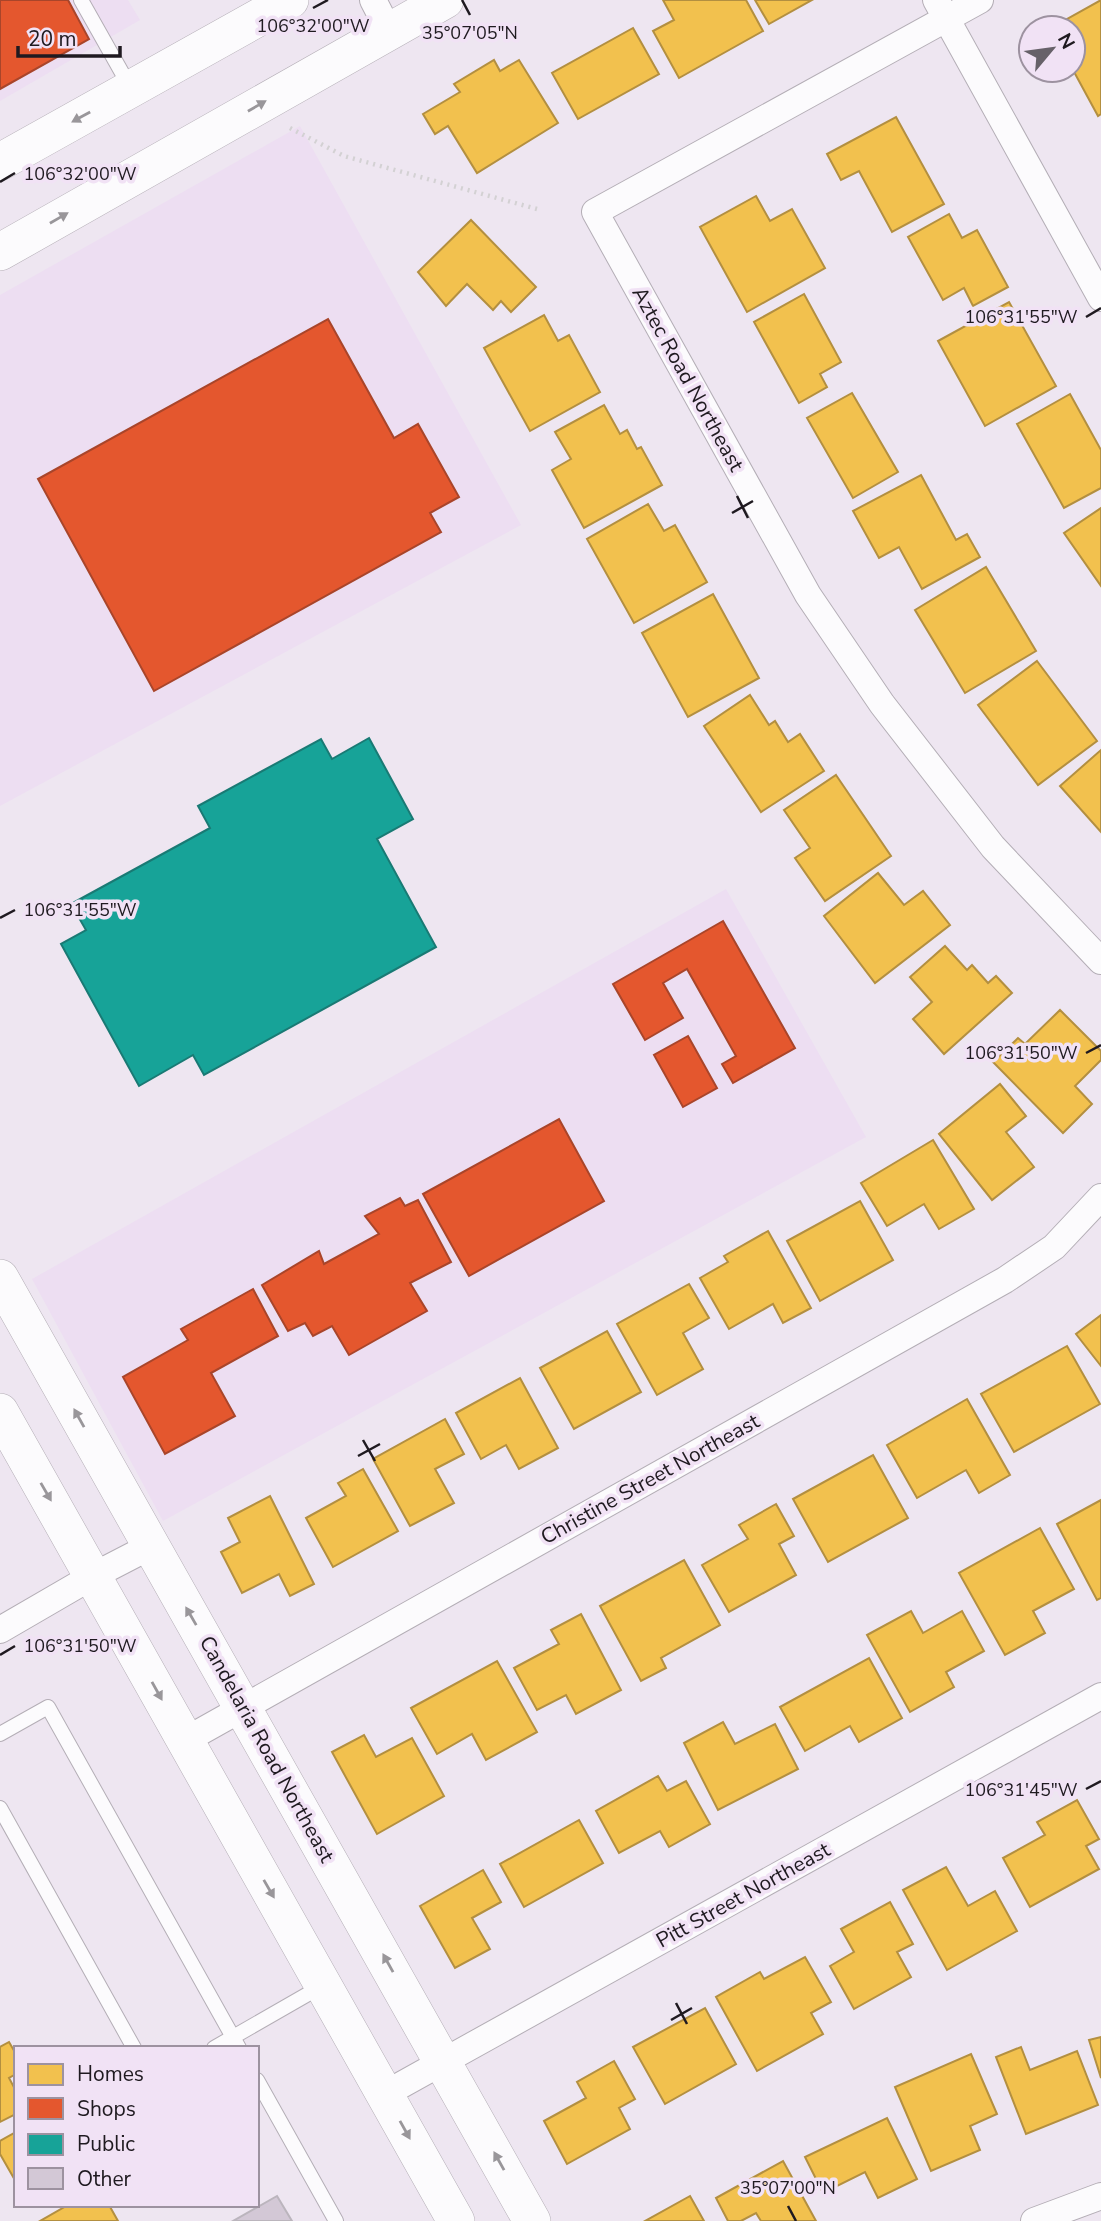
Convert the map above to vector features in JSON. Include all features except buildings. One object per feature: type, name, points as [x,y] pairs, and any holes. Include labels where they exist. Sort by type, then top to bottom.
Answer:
[{"type":"main road","points":[[0,162],[290,0]]},
{"type":"main road","points":[[0,252],[381,15],[445,0]]},
{"type":"main road","name":"Candelaria Road Northeast","points":[[0,1278],[532,2221]]},
{"type":"main road","points":[[0,1412],[456,2221]]},
{"type":"street","points":[[980,0],[941,10],[1101,298]]},
{"type":"street","name":"Aztec Road Northeast","points":[[941,10],[595,212],[808,595],[882,704],[993,847],[1101,961]]},
{"type":"street","name":"Christine Street Northeast","points":[[184,1741],[1005,1280],[1054,1247],[1101,1197]]},
{"type":"street","points":[[0,1630],[151,1546]]},
{"type":"street","name":"Pitt Street Northeast","points":[[385,2094],[1101,1696]]},
{"type":"street","points":[[1034,2221],[1101,2196]]},
{"type":"lane","points":[[81,0],[131,89]]},
{"type":"lane","points":[[0,1734],[48,1707],[236,2042],[323,1985]]},
{"type":"lane","points":[[0,1808],[133,2046]]},
{"type":"lane","points":[[259,2084],[337,2221]]},
{"type":"path","points":[[286,126],[344,156],[537,209]]},
{"type":"shaded area","points":[[0,0],[128,0],[140,20],[0,101]]},
{"type":"shaded area","points":[[300,126],[521,525],[0,806],[0,295]]},
{"type":"shaded area","points":[[726,889],[866,1137],[163,1521],[32,1279]]}]
